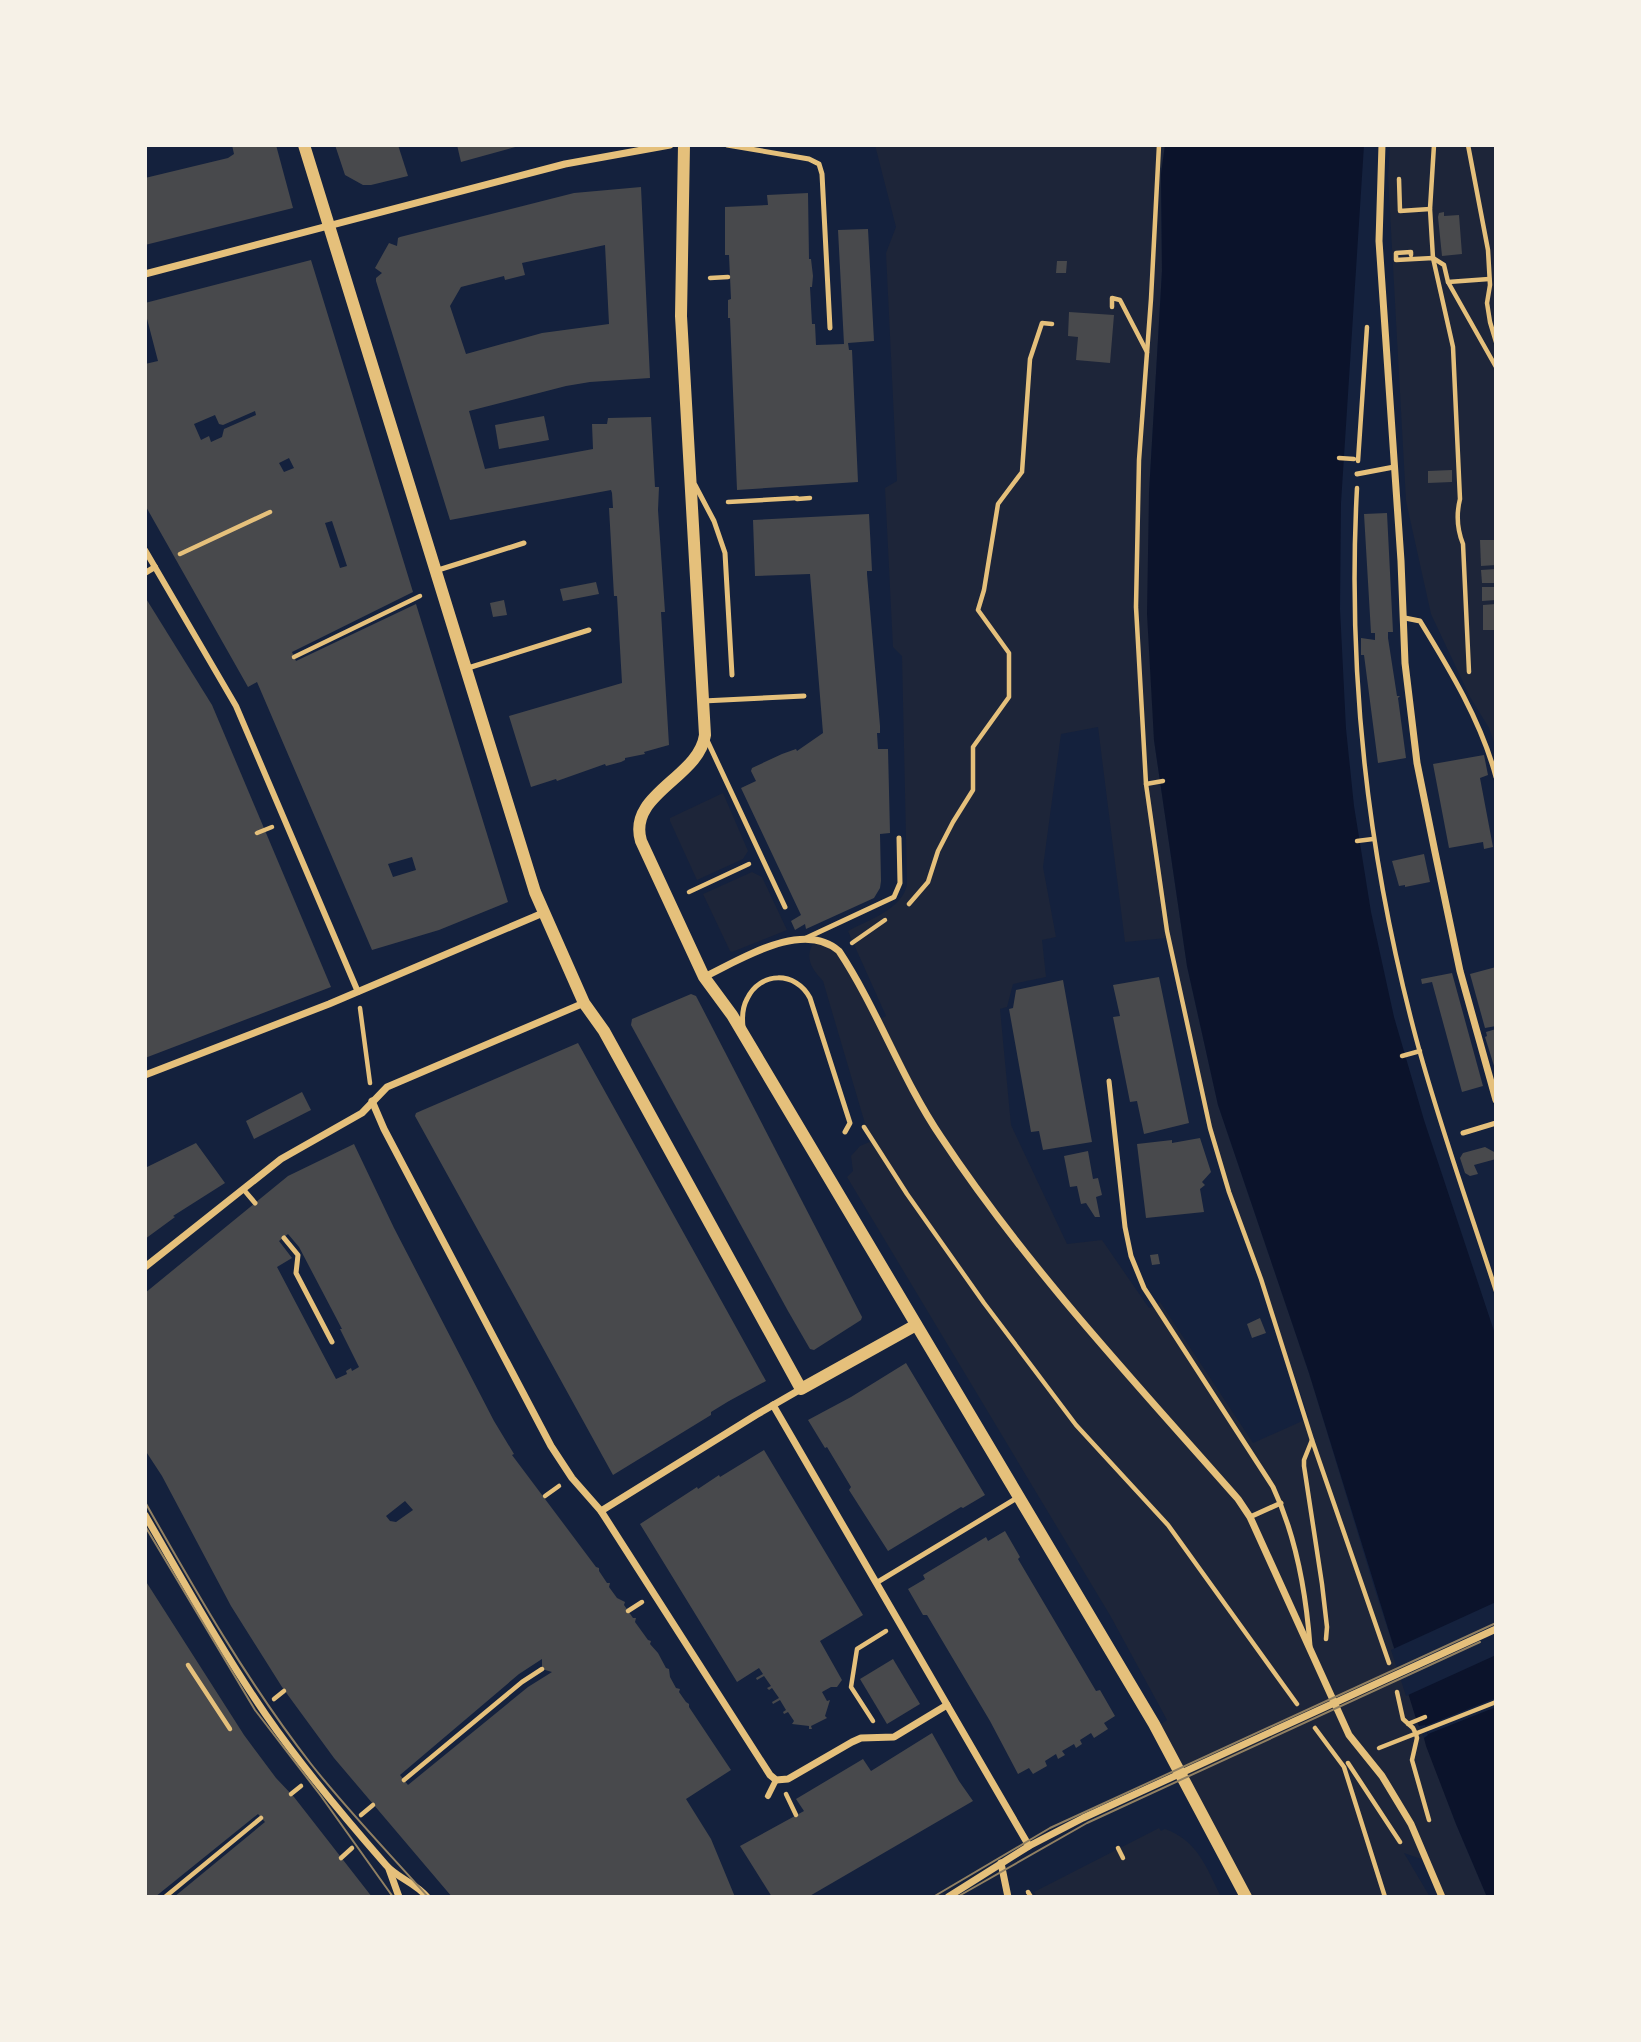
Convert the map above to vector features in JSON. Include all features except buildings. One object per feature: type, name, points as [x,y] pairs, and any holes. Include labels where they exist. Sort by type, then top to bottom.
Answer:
[{"type":"street","points":[[304,145],[543,914],[584,1003],[604,1031],[801,1389]]},
{"type":"street","points":[[145,274],[565,164],[670,145]]},
{"type":"street","points":[[684,145],[681,316],[705,735],[699,752],[648,805],[638,822],[643,848],[704,977],[744,1034],[1154,1724],[1246,1897]]},
{"type":"street","points":[[1382,145],[1379,241],[1405,618],[1405,663],[1417,762],[1460,971],[1496,1100]]},
{"type":"street","points":[[145,550],[236,706],[358,992]]},
{"type":"street","points":[[145,573],[155,567]]},
{"type":"street","points":[[145,1075],[358,992],[543,914]]},
{"type":"street","points":[[704,977],[774,945],[804,939],[821,939],[839,951],[878,1019],[918,1102],[982,1199],[1112,1357],[1238,1499],[1250,1517],[1349,1735],[1382,1776],[1411,1824],[1442,1897]]},
{"type":"street","points":[[145,1267],[281,1159],[362,1113],[380,1091],[584,1003]]},
{"type":"street","points":[[372,1101],[531,1412],[572,1478],[601,1511],[767,1771],[778,1780],[788,1779],[861,1738],[894,1737],[947,1705]]},
{"type":"street","points":[[601,1511],[773,1405],[916,1325]]},
{"type":"street","points":[[773,1405],[1029,1846]]},
{"type":"street","points":[[145,1515],[226,1653],[267,1716],[388,1868],[420,1888],[428,1897]]},
{"type":"street","points":[[948,1897],[1029,1846],[1083,1818],[1496,1629]]},
{"type":"street","points":[[768,1796],[778,1780]]},
{"type":"street","points":[[1001,1863],[1008,1897]]},
{"type":"street","points":[[388,1868],[399,1897]]},
{"type":"lane","points":[[727,145],[809,159],[819,164],[822,174],[830,328]]},
{"type":"lane","points":[[1357,474],[1394,467]]},
{"type":"lane","points":[[690,475],[714,521],[724,553],[732,675]]},
{"type":"lane","points":[[435,570],[524,543]]},
{"type":"lane","points":[[1405,618],[1420,621],[1437,649],[1482,733],[1496,776]]},
{"type":"lane","points":[[465,669],[589,630]]},
{"type":"lane","points":[[703,701],[804,696]]},
{"type":"lane","points":[[705,735],[785,907]]},
{"type":"lane","points":[[804,939],[894,897],[900,883],[899,838]]},
{"type":"lane","points":[[744,1034],[742,1015],[754,989],[764,982],[779,978],[790,979],[801,985],[810,998],[850,1123],[845,1132]]},
{"type":"lane","points":[[1108,1081],[1130,1256],[1144,1288],[1261,1466],[1281,1503],[1306,1601],[1310,1649]]},
{"type":"lane","points":[[1463,1133],[1496,1123]]},
{"type":"lane","points":[[244,1190],[255,1203]]},
{"type":"lane","points":[[284,1238],[298,1255],[296,1273],[332,1342]]},
{"type":"lane","points":[[876,1583],[1019,1497]]},
{"type":"lane","points":[[1250,1517],[1281,1503]]},
{"type":"path","points":[[1159,145],[1139,460],[1136,607],[1146,783],[1167,931],[1210,1128],[1229,1192],[1261,1279],[1312,1440],[1392,1671]]},
{"type":"path","points":[[1434,145],[1430,209],[1433,258],[1452,347],[1460,499],[1457,510],[1458,531],[1463,544],[1469,673]]},
{"type":"path","points":[[1468,145],[1488,250],[1492,283],[1487,303],[1496,342]]},
{"type":"path","points":[[1399,170],[1401,211],[1430,209]]},
{"type":"path","points":[[1397,253],[1411,252],[1411,255]]},
{"type":"path","points":[[1398,260],[1433,258],[1444,265],[1448,282],[1496,367]]},
{"type":"path","points":[[710,278],[728,277]]},
{"type":"path","points":[[1448,282],[1492,283]]},
{"type":"path","points":[[1112,307],[1112,298],[1120,300],[1147,353]]},
{"type":"path","points":[[1368,321],[1364,342],[1353,549],[1361,736],[1373,839],[1420,1051],[1496,1291]]},
{"type":"path","points":[[904,910],[928,882],[938,851],[972,790],[972,747],[1009,697],[1009,653],[978,610],[984,590],[998,504],[1022,472],[1030,359],[1042,323],[1052,324]]},
{"type":"path","points":[[1339,458],[1353,459]]},
{"type":"path","points":[[728,502],[810,498]]},
{"type":"path","points":[[180,554],[270,512]]},
{"type":"path","points":[[294,657],[420,596]]},
{"type":"path","points":[[1146,783],[1163,781]]},
{"type":"path","points":[[257,833],[264,830]]},
{"type":"path","points":[[1357,841],[1373,839]]},
{"type":"path","points":[[689,892],[762,858]]},
{"type":"path","points":[[853,942],[894,915]]},
{"type":"path","points":[[358,992],[372,1101]]},
{"type":"path","points":[[1402,1056],[1420,1051]]},
{"type":"path","points":[[862,1121],[907,1194],[993,1314],[1076,1425],[1168,1525],[1304,1713]]},
{"type":"path","points":[[1312,1440],[1304,1466],[1322,1584]]},
{"type":"path","points":[[883,1738],[851,1687],[857,1649],[899,1623]]},
{"type":"path","points":[[188,1665],[230,1729]]},
{"type":"path","points":[[404,1780],[522,1682],[542,1669]]},
{"type":"path","points":[[1395,1682],[1400,1710],[1418,1738],[1411,1756],[1413,1772],[1429,1821]]},
{"type":"path","points":[[1382,1747],[1496,1702]]},
{"type":"path","points":[[1407,1724],[1425,1717]]},
{"type":"path","points":[[1312,1724],[1343,1767],[1385,1897]]},
{"type":"path","points":[[1343,1767],[1348,1763],[1401,1844]]},
{"type":"path","points":[[778,1780],[796,1815]]},
{"type":"path","points":[[165,1897],[261,1818]]},
{"type":"path","points":[[1118,1848],[1123,1858]]},
{"type":"shaded area","points":[[875,145],[1165,145],[1161,174],[1162,271],[1149,493],[1154,740],[1187,966],[1218,1105],[1309,1373],[1419,1725],[1487,1897],[1440,1897],[1427,1861],[1404,1853],[1430,1897],[1250,1897],[1158,1726],[1167,1720],[1111,1617],[847,1177],[853,1171],[851,1156],[860,1146],[872,1141],[823,981],[813,969],[810,960],[812,945],[818,944],[831,947],[845,962],[917,1103],[1001,1222],[939,1134],[880,1019],[886,1016],[848,931],[892,907],[904,893],[907,884],[902,656],[893,647],[885,488],[897,481],[886,253],[896,227]],"holes":[[[1098,727],[1125,942],[1167,938],[1209,1128],[1309,1418],[1253,1443],[1160,1302],[1149,1308],[1102,1240],[1067,1244],[1011,1125],[1000,1009],[1007,1007],[1013,984],[1046,977],[1042,940],[1056,937],[1043,867],[1061,734]]]},
{"type":"shaded area","points":[[1165,145],[1364,145],[1341,503],[1340,609],[1346,729],[1354,806],[1371,912],[1394,1017],[1424,1120],[1496,1337],[1496,1897],[1487,1897],[1426,1746],[1424,1738],[1428,1735],[1425,1725],[1419,1726],[1417,1722],[1309,1373],[1218,1105],[1187,966],[1154,740],[1147,614],[1149,493],[1162,271],[1161,174]]},
{"type":"shaded area","points":[[1390,145],[1496,145],[1496,748],[1489,728],[1470,697],[1431,614],[1406,501],[1388,176]]},
{"type":"shaded area","points":[[723,793],[748,851],[743,859],[697,880],[670,818]]},
{"type":"shaded area","points":[[752,872],[762,877],[787,930],[732,952],[703,894]]},
{"type":"shaded area","points":[[1159,1828],[1161,1831],[1165,1829],[1176,1834],[1193,1848],[1206,1866],[1221,1897],[1037,1897],[1034,1892]]},
{"type":"pier","points":[[1496,1602],[1496,1655],[1406,1696],[1391,1650]]},
{"type":"pier","points":[[1496,1698],[1496,1707],[1428,1734],[1425,1726]]},
{"type":"tram line","points":[[145,1502],[224,1636],[288,1733],[339,1798],[428,1897]]},
{"type":"tram line","points":[[145,1526],[255,1710],[393,1897]]},
{"type":"tram line","points":[[933,1897],[1050,1828],[1496,1623]]},
{"type":"tram line","points":[[957,1897],[1087,1823],[1480,1642]]}]
